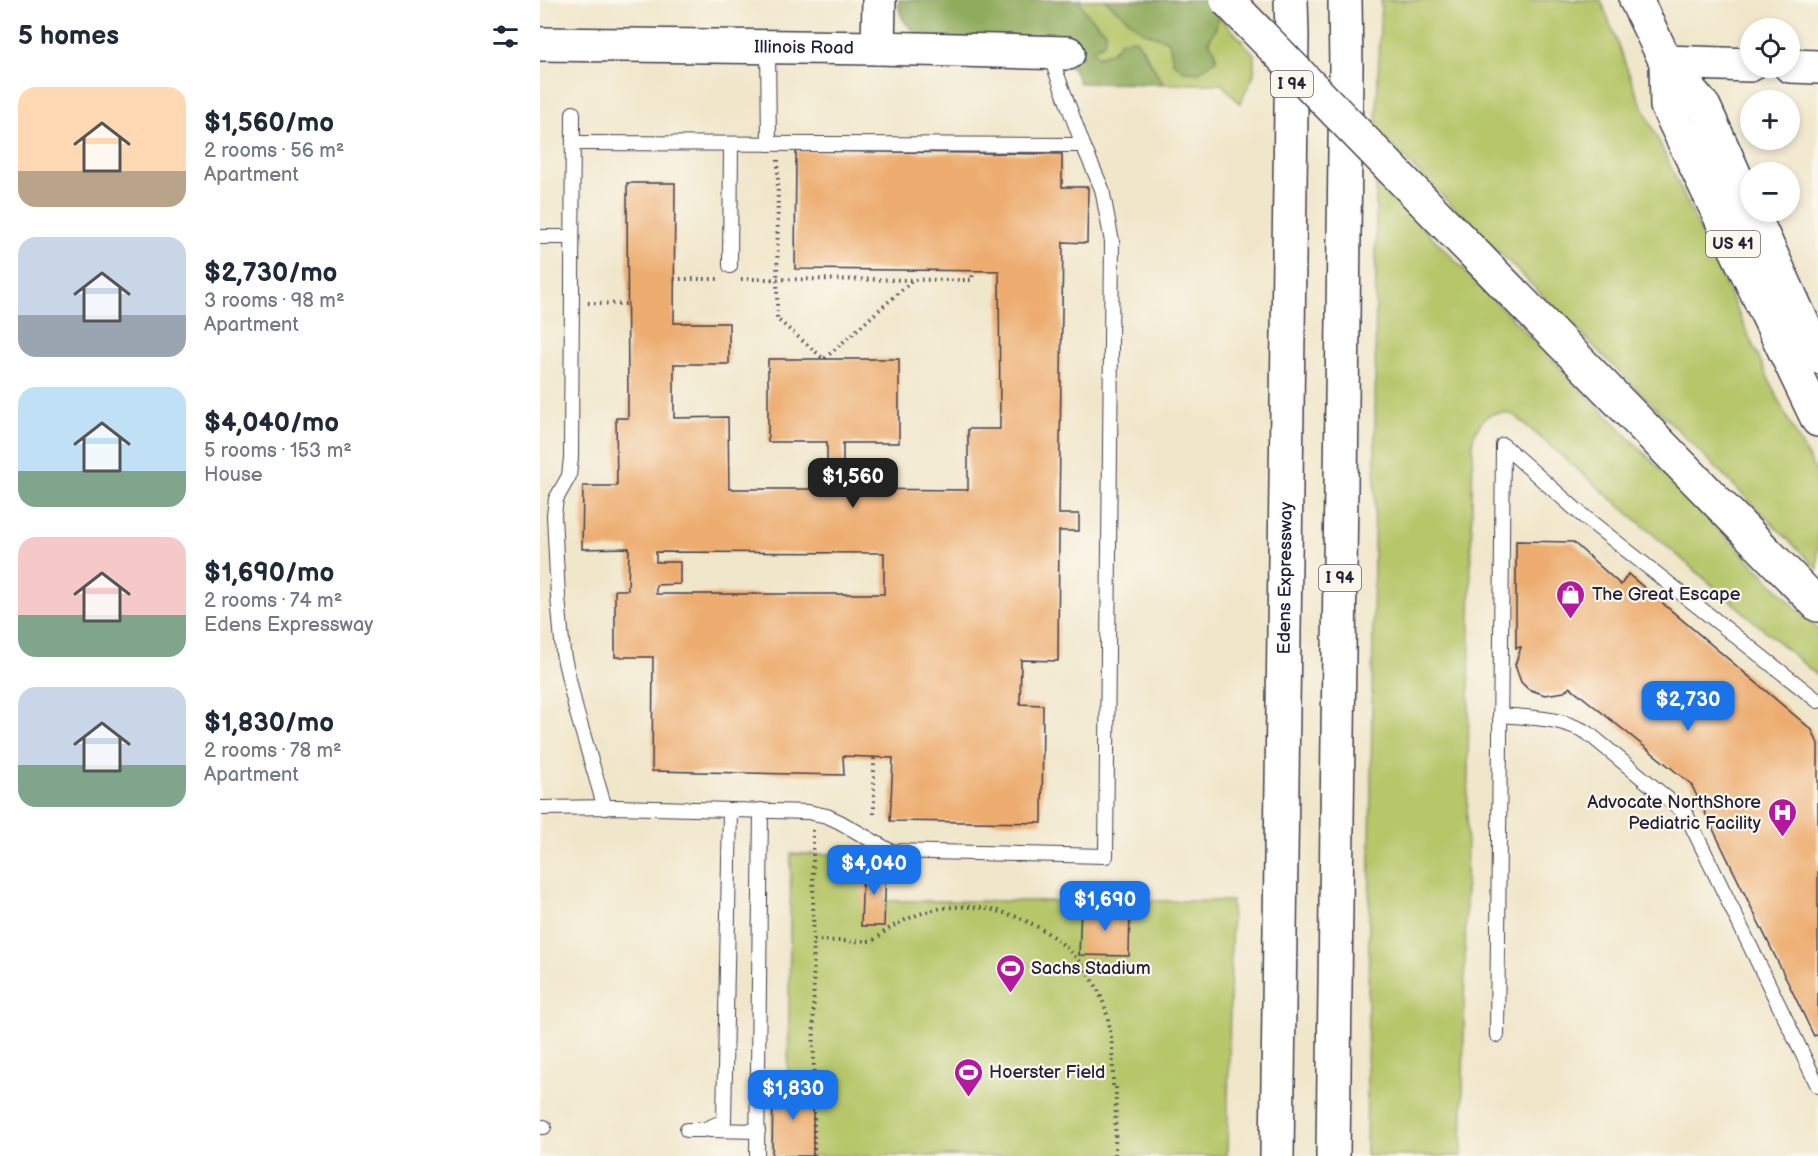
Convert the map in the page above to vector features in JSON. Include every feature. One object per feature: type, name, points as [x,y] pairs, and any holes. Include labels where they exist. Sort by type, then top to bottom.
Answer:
[{"type":"main road","points":[[878,48],[879,0]]},
{"type":"main road","points":[[1227,0],[1814,600]]},
{"type":"main road","name":"Edens Expressway","points":[[1277,1156],[1291,0]]},
{"type":"main road","name":"I 94","points":[[1333,1156],[1345,0]]},
{"type":"main road","name":"US 41","points":[[1636,0],[1666,62],[1704,107],[1740,186]]},
{"type":"main road","name":"Illinois Road","points":[[540,44],[878,48],[1058,53]]},
{"type":"main road","points":[[1666,62],[1740,65]]},
{"type":"main road","name":"US 41","points":[[1666,62],[1667,106],[1818,420]]},
{"type":"main road","points":[[1800,66],[1818,67]]},
{"type":"main road","name":"US 41","points":[[1756,222],[1818,357]]},
{"type":"lane","points":[[768,47],[773,144]]},
{"type":"lane","points":[[540,808],[761,810],[813,813],[840,822],[890,851],[1106,856],[1112,242],[1102,189],[1083,146],[1058,53]]},
{"type":"lane","points":[[573,113],[571,458],[569,476],[547,515],[563,653],[576,710],[605,808]]},
{"type":"lane","points":[[573,143],[1083,146]]},
{"type":"lane","points":[[731,144],[731,272]]},
{"type":"lane","points":[[540,237],[573,237]]},
{"type":"lane","points":[[1497,1035],[1503,446],[1582,515],[1818,701]]},
{"type":"lane","points":[[1500,715],[1560,720],[1574,725],[1588,733],[1686,814],[1816,1077]]},
{"type":"lane","points":[[704,1130],[724,1120],[725,1111],[730,810]]},
{"type":"lane","points":[[757,1156],[761,810]]},
{"type":"lane","points":[[687,1130],[758,1135]]},
{"type":"path","points":[[773,144],[777,319],[824,359],[914,279]]},
{"type":"path","points":[[731,272],[777,279],[972,280],[973,271]]},
{"type":"path","points":[[674,279],[720,279]]},
{"type":"path","points":[[572,303],[627,304]]},
{"type":"path","points":[[874,757],[874,814]]},
{"type":"path","points":[[813,813],[814,1156]]},
{"type":"path","points":[[814,940],[872,940],[892,926],[916,915],[942,908],[969,907],[1017,917],[1041,928],[1065,945],[1090,975],[1099,992],[1109,1023],[1113,1041],[1113,1087],[1116,1087],[1115,1156]]},
{"type":"green space","points":[[899,0],[1079,0],[1087,14],[1106,32],[1104,43],[1093,49],[1097,57],[1111,52],[1121,41],[1136,39],[1163,84],[1079,83],[1073,68],[918,34],[903,20],[899,11]]},
{"type":"green space","points":[[1079,0],[1105,0],[1142,31],[1169,41],[1173,62],[1199,72],[1209,63],[1208,42],[1219,16],[1254,54],[1254,74],[1240,104],[1222,84],[1163,84],[1142,47],[1121,41],[1111,52],[1097,57],[1093,49],[1097,23],[1087,14]]},
{"type":"green space","points":[[1105,0],[1203,0],[1219,16],[1208,42],[1215,50],[1216,60],[1199,72],[1184,71],[1173,62],[1169,41],[1142,31]]},
{"type":"green space","points":[[1381,0],[1601,0],[1636,92],[1783,410],[1818,476],[1818,569],[1376,130]]},
{"type":"green space","points":[[1376,180],[1818,630],[1818,676],[1514,415],[1493,414],[1480,424],[1473,438],[1462,1156],[1366,1156],[1375,479]]},
{"type":"green space","name":"Sachs Stadium","points":[[791,854],[847,854],[874,865],[886,865],[885,901],[1232,901],[1227,1156],[772,1156],[773,1085],[788,1084]]},
{"type":"building","points":[[796,151],[1062,154],[1062,187],[1088,187],[1087,243],[1063,242],[1059,514],[1079,514],[1079,531],[1059,531],[1058,661],[1021,660],[1020,704],[1043,705],[1042,823],[890,821],[893,758],[843,756],[844,775],[652,771],[653,657],[615,657],[615,590],[628,590],[629,548],[582,549],[583,486],[617,486],[616,418],[628,418],[627,183],[675,183],[674,323],[729,323],[729,364],[674,364],[674,418],[728,417],[729,489],[827,489],[827,442],[768,442],[768,359],[899,359],[899,443],[843,443],[843,489],[968,490],[968,429],[1000,429],[999,271],[795,269]],"holes":[[[656,552],[884,553],[884,594],[656,594],[656,585],[680,584],[680,562],[656,562]]]},
{"type":"building","points":[[1516,541],[1573,542],[1621,585],[1628,574],[1812,730],[1818,744],[1818,1034],[1814,1036],[1691,784],[1570,687],[1564,692],[1545,695],[1528,689],[1521,682],[1515,665],[1521,647],[1516,648]]},
{"type":"building","points":[[863,865],[886,865],[884,926],[861,926]]},
{"type":"building","points":[[1081,907],[1130,908],[1129,956],[1079,955]]},
{"type":"building","points":[[773,1085],[813,1085],[813,1156],[772,1156]]},
{"type":"place","name":"The Great Escape","points":[[1571,620]]},
{"type":"place","name":"Advocate NorthShore Pediatric Facility","points":[[1782,838]]},
{"type":"place","name":"Sachs Stadium","points":[[1010,994]]},
{"type":"place","name":"Hoerster Field","points":[[968,1098]]}]
